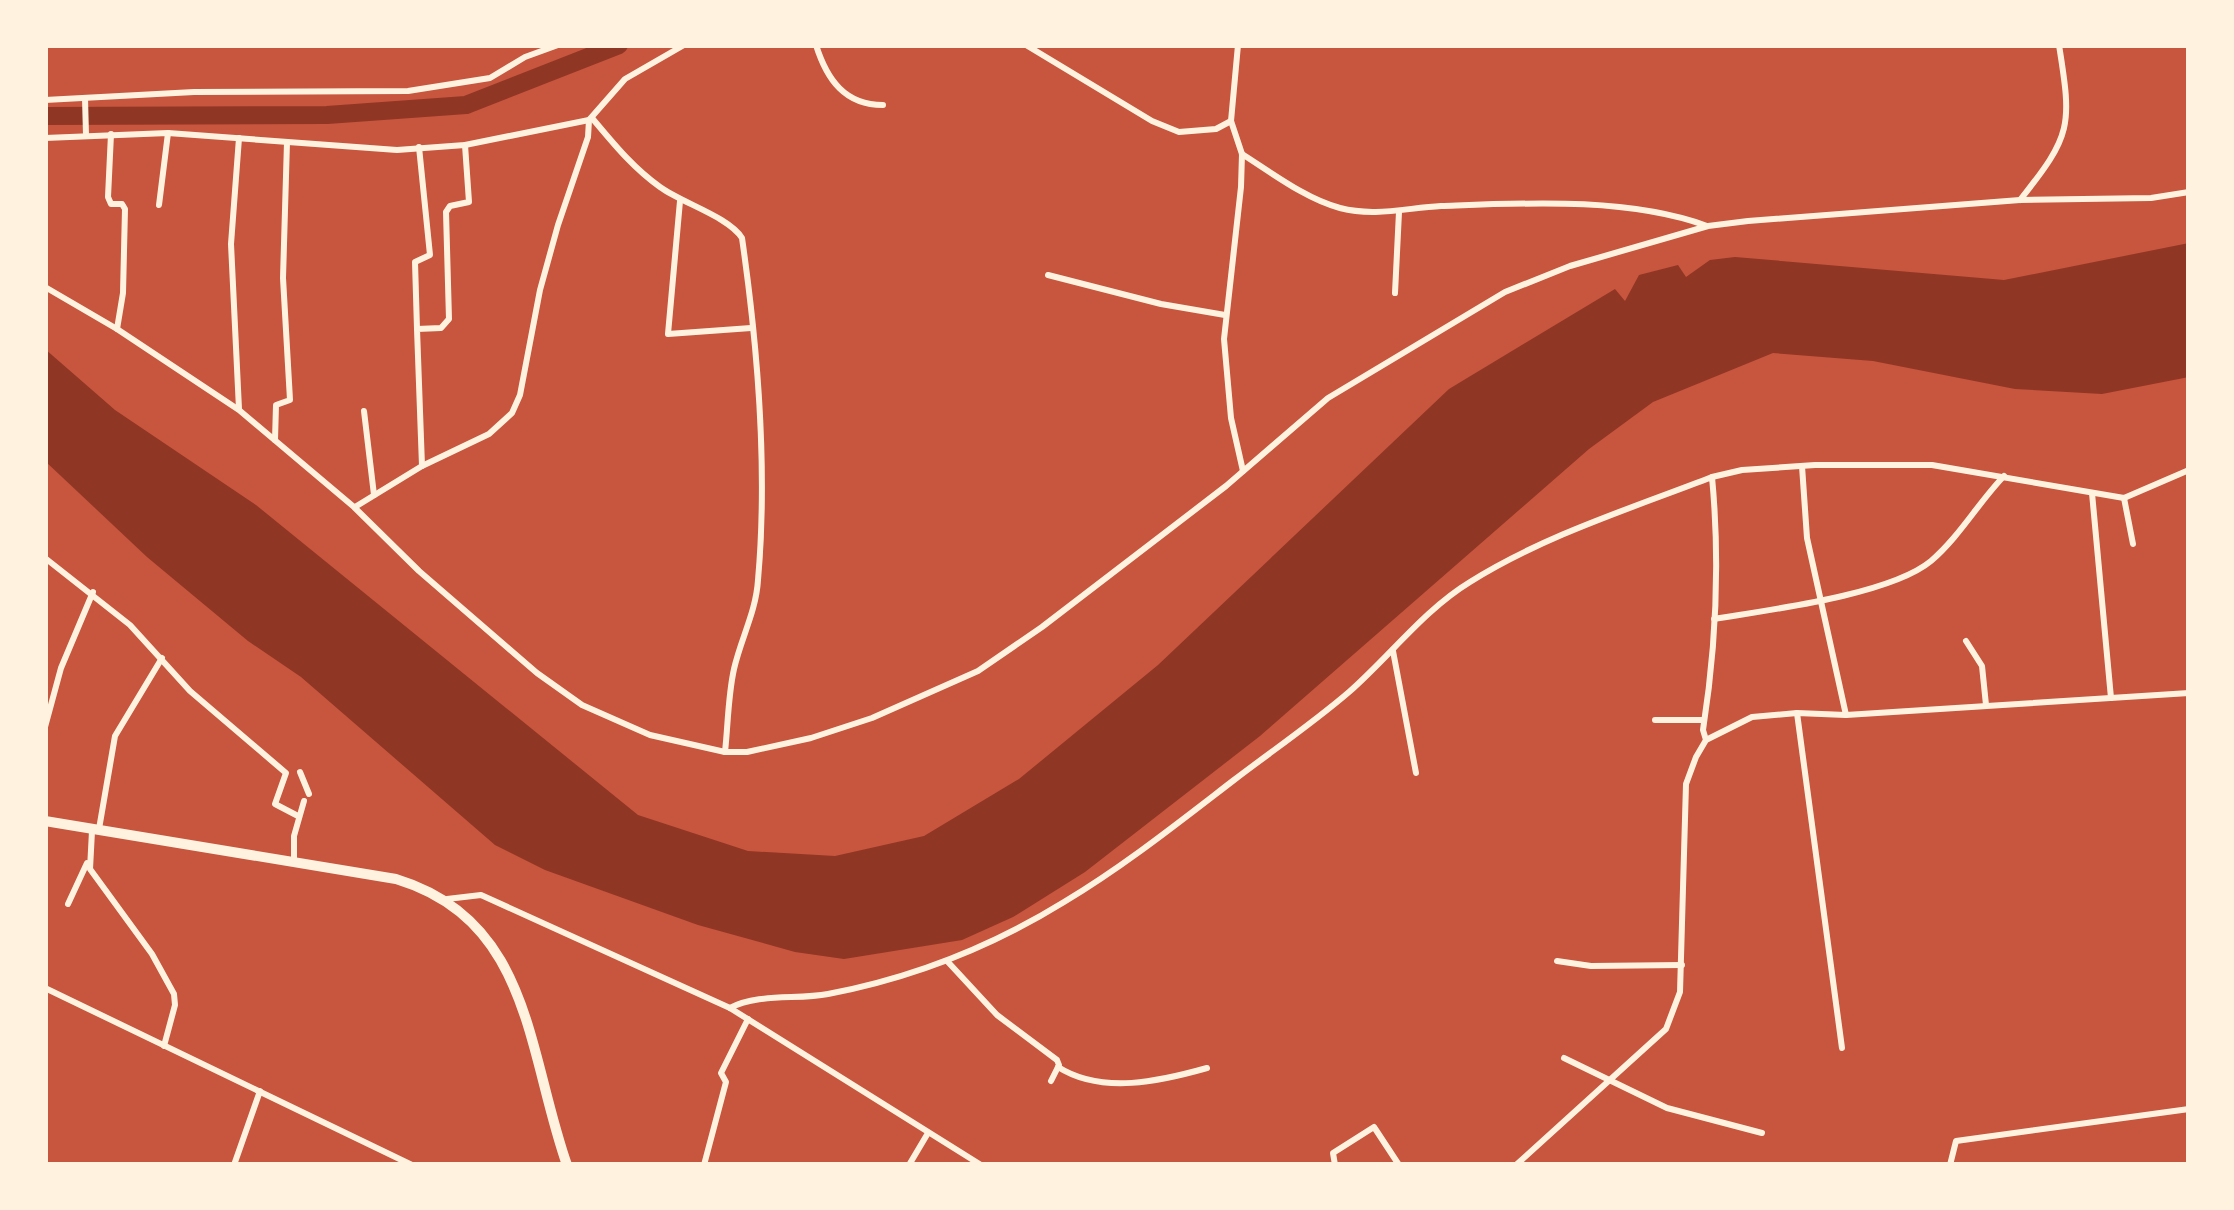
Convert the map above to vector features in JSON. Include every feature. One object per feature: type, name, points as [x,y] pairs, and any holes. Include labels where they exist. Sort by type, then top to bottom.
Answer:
[{"type":"highway","points":[[45,820],[396,879],[448,899],[482,930],[503,963],[521,1007],[567,1165]]},
{"type":"street","points":[[45,100],[408,91],[490,78],[558,45]]},
{"type":"street","points":[[45,138],[86,131],[398,150],[465,146],[590,119],[625,79],[684,45]]},
{"type":"street","points":[[816,45],[822,64],[842,92],[862,105],[883,105]]},
{"type":"street","points":[[1026,45],[1152,121],[1179,132],[1216,129],[1231,121]]},
{"type":"street","points":[[1238,45],[1231,121],[1242,154],[1225,315],[1231,418],[1243,471]]},
{"type":"street","points":[[2020,200],[2050,164],[2065,135],[2068,95],[2060,45]]},
{"type":"street","points":[[85,101],[86,131]]},
{"type":"street","points":[[590,119],[645,176],[740,232],[752,328],[763,500],[754,609],[734,669],[724,752]]},
{"type":"street","points":[[354,507],[488,434],[512,413],[520,395],[540,290],[589,136],[590,119]]},
{"type":"street","points":[[111,134],[108,197],[111,204],[122,204],[125,209],[117,329]]},
{"type":"street","points":[[159,205],[168,134]]},
{"type":"street","points":[[239,137],[231,244],[239,410]]},
{"type":"street","points":[[275,440],[276,405],[290,400],[283,278],[287,142]]},
{"type":"street","points":[[417,328],[441,328],[449,320],[446,212],[450,206],[469,202],[465,146]]},
{"type":"street","points":[[419,147],[430,256],[415,262],[422,466]]},
{"type":"street","points":[[1242,154],[1337,208],[1367,213],[1505,203],[1576,205],[1648,211],[1708,226]]},
{"type":"street","points":[[45,287],[239,410],[354,507],[537,674],[582,705],[650,735],[724,752],[747,752],[811,738],[938,691],[978,670],[1042,627],[1243,471],[1328,398],[1505,292],[1553,272],[1708,226],[2020,200],[2151,198],[2189,192]]},
{"type":"street","points":[[681,200],[668,334],[752,328]]},
{"type":"street","points":[[1395,292],[1399,212]]},
{"type":"street","points":[[1048,275],[1225,315]]},
{"type":"street","points":[[364,411],[374,495]]},
{"type":"street","points":[[730,1008],[749,1000],[840,992],[948,962],[1064,903],[1140,852],[1347,694],[1443,601],[1472,580],[1540,546],[1712,477],[1802,466],[1932,465],[2124,498],[2189,470]]},
{"type":"street","points":[[1802,466],[1807,535],[1846,715]]},
{"type":"street","points":[[1714,619],[1820,601],[1923,566],[1964,527],[2005,476]]},
{"type":"street","points":[[1516,1165],[1666,1030],[1680,992],[1686,784],[1706,740],[1714,619],[1717,541],[1712,477]]},
{"type":"street","points":[[2092,493],[2111,698]]},
{"type":"street","points":[[2124,498],[2133,544]]},
{"type":"street","points":[[45,558],[92,592],[190,691],[286,773],[274,804],[298,816]]},
{"type":"street","points":[[45,727],[92,592]]},
{"type":"street","points":[[1966,640],[1982,666],[1986,705]]},
{"type":"street","points":[[1393,651],[1416,773]]},
{"type":"street","points":[[68,904],[88,860],[115,736],[162,658]]},
{"type":"street","points":[[1706,740],[1752,717],[1798,720],[2189,693]]},
{"type":"street","points":[[1655,720],[1704,720]]},
{"type":"street","points":[[1798,720],[1842,1048]]},
{"type":"street","points":[[294,863],[298,816],[306,798],[300,772]]},
{"type":"street","points":[[88,860],[96,879],[170,982],[176,1004],[165,1040]]},
{"type":"street","points":[[448,899],[481,895],[730,1008],[981,1165]]},
{"type":"street","points":[[1557,961],[1682,965]]},
{"type":"street","points":[[948,962],[982,1002],[1057,1060],[1051,1081]]},
{"type":"street","points":[[45,988],[165,1040],[412,1165]]},
{"type":"street","points":[[704,1165],[726,1082],[721,1073],[748,1019]]},
{"type":"street","points":[[1564,1058],[1667,1108],[1762,1133]]},
{"type":"street","points":[[1058,1067],[1084,1078],[1139,1083],[1207,1068]]},
{"type":"street","points":[[234,1165],[260,1090]]},
{"type":"street","points":[[1950,1165],[1953,1143],[1959,1140],[2189,1108]]},
{"type":"street","points":[[1335,1165],[1338,1148],[1374,1127],[1399,1165]]},
{"type":"street","points":[[909,1165],[928,1133]]},
{"type":"shaded area","points":[[2189,243],[2189,377],[2102,394],[2015,389],[1873,361],[1773,353],[1653,402],[1589,449],[1260,736],[1085,872],[1013,917],[962,940],[844,959],[795,952],[698,925],[545,870],[495,845],[301,677],[248,641],[147,557],[45,461],[45,349],[115,410],[256,505],[638,815],[748,851],[835,856],[924,836],[1019,779],[1158,665],[1449,389],[1615,289],[1625,301],[1639,275],[1678,265],[1686,277],[1710,260],[1735,257],[2004,280]]},
{"type":"waterway","points":[[45,116],[327,115],[466,105],[619,45]]}]
